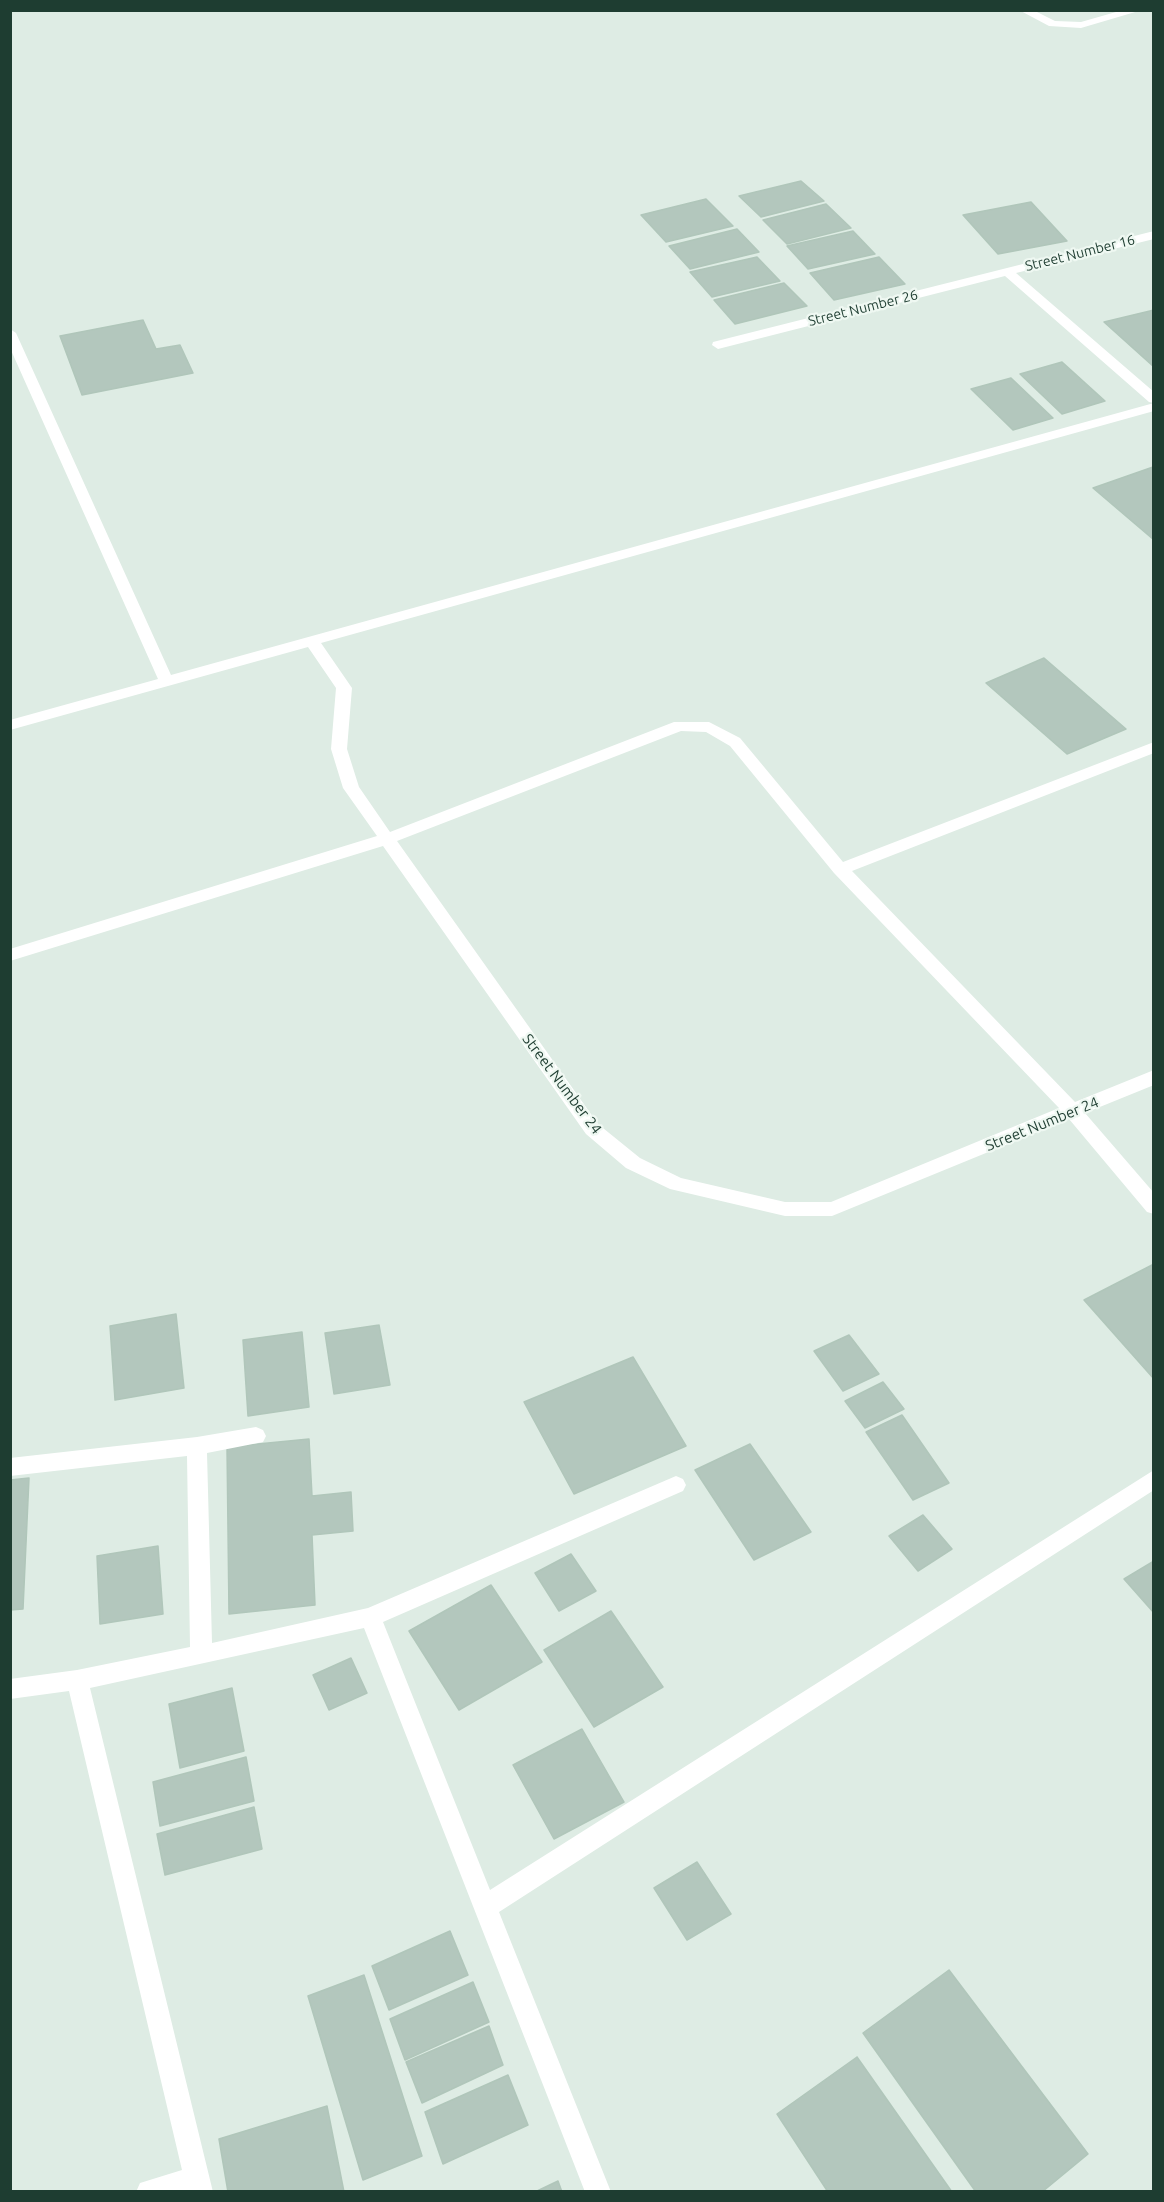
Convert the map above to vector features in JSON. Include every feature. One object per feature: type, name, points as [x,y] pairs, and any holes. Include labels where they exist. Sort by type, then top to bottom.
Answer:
[{"type":"street","points":[[1024,10],[1053,24],[1082,25],[1137,10]]},
{"type":"street","name":"Street Number 16","points":[[1007,272],[1154,235]]},
{"type":"street","points":[[1007,272],[1154,399]]},
{"type":"street","name":"Street Number 26","points":[[718,345],[1007,272]]},
{"type":"street","points":[[10,333],[167,683]]},
{"type":"street","points":[[10,725],[313,643],[1154,408]]},
{"type":"street","name":"Street Number 24","points":[[313,643],[344,688],[339,748],[351,788],[592,1129],[633,1163],[677,1184],[785,1209],[832,1209],[1154,1077]]},
{"type":"street","points":[[10,955],[387,839],[679,726],[709,727],[735,741],[840,869],[1073,1111],[1154,1207]]},
{"type":"street","points":[[840,869],[1154,747]]},
{"type":"street","points":[[10,1467],[198,1446],[256,1436]]},
{"type":"street","points":[[198,1446],[201,1655]]},
{"type":"street","points":[[486,1906],[1154,1479]]},
{"type":"street","points":[[10,1689],[77,1680],[370,1617],[676,1485]]},
{"type":"street","points":[[370,1617],[598,2192]]},
{"type":"street","points":[[77,1680],[199,2185],[149,2192]]},
{"type":"building","points":[[801,181],[824,201],[761,217],[739,196]]},
{"type":"building","points":[[706,199],[733,226],[666,242],[641,215]]},
{"type":"building","points":[[1031,202],[1067,241],[998,254],[963,215]]},
{"type":"building","points":[[826,204],[851,228],[787,244],[763,220]]},
{"type":"building","points":[[737,229],[759,252],[690,269],[669,246]]},
{"type":"building","points":[[853,231],[875,254],[808,269],[787,246]]},
{"type":"building","points":[[757,257],[780,281],[712,297],[690,272]]},
{"type":"building","points":[[879,257],[905,284],[834,300],[810,273]]},
{"type":"building","points":[[784,283],[807,306],[735,324],[714,300]]},
{"type":"building","points":[[1154,310],[1154,367],[1104,322]]},
{"type":"building","points":[[143,320],[156,349],[180,345],[193,373],[82,395],[60,336]]},
{"type":"building","points":[[1062,362],[1105,401],[1062,414],[1020,374]]},
{"type":"building","points":[[1011,378],[1053,418],[1013,430],[971,389]]},
{"type":"building","points":[[1154,468],[1154,540],[1093,488]]},
{"type":"building","points":[[1044,658],[1126,729],[1067,754],[986,683]]},
{"type":"building","points":[[1154,1264],[1154,1379],[1084,1300]]},
{"type":"building","points":[[176,1314],[184,1388],[115,1400],[110,1326]]},
{"type":"building","points":[[379,1325],[390,1385],[334,1394],[325,1333]]},
{"type":"building","points":[[302,1332],[309,1407],[248,1416],[243,1340]]},
{"type":"building","points":[[849,1335],[879,1374],[843,1391],[814,1351]]},
{"type":"building","points":[[633,1357],[686,1446],[574,1494],[524,1402]]},
{"type":"building","points":[[883,1382],[904,1409],[865,1428],[845,1401]]},
{"type":"building","points":[[902,1415],[949,1483],[913,1500],[866,1432]]},
{"type":"building","points":[[309,1439],[312,1496],[351,1492],[353,1531],[312,1535],[315,1605],[229,1614],[227,1447]]},
{"type":"building","points":[[750,1444],[811,1532],[754,1560],[695,1470]]},
{"type":"building","points":[[29,1478],[23,1609],[10,1610],[10,1480]]},
{"type":"building","points":[[923,1515],[952,1549],[918,1571],[889,1536]]},
{"type":"building","points":[[158,1546],[163,1614],[100,1624],[97,1556]]},
{"type":"building","points":[[571,1554],[596,1591],[559,1611],[535,1573]]},
{"type":"building","points":[[1154,1561],[1154,1613],[1124,1579]]},
{"type":"building","points":[[491,1585],[542,1662],[459,1710],[409,1631]]},
{"type":"building","points":[[611,1611],[663,1687],[594,1727],[544,1650]]},
{"type":"building","points":[[351,1658],[367,1693],[329,1710],[313,1675]]},
{"type":"building","points":[[232,1688],[244,1751],[180,1768],[169,1704]]},
{"type":"building","points":[[582,1729],[624,1802],[554,1839],[513,1765]]},
{"type":"building","points":[[246,1757],[254,1801],[160,1826],[153,1782]]},
{"type":"building","points":[[254,1807],[262,1849],[165,1875],[157,1834]]},
{"type":"building","points":[[697,1862],[731,1914],[687,1940],[654,1888]]},
{"type":"building","points":[[450,1931],[468,1975],[389,2010],[372,1966]]},
{"type":"building","points":[[949,1970],[1088,2154],[1042,2192],[976,2192],[863,2033]]},
{"type":"building","points":[[364,1975],[422,2156],[363,2180],[308,1996]]},
{"type":"building","points":[[473,1982],[489,2022],[405,2060],[390,2019]]},
{"type":"building","points":[[489,2026],[503,2065],[422,2103],[406,2062]]},
{"type":"building","points":[[857,2057],[952,2192],[828,2192],[777,2114]]},
{"type":"building","points":[[508,2075],[528,2125],[443,2164],[425,2112]]},
{"type":"building","points":[[327,2106],[344,2192],[228,2192],[219,2139]]},
{"type":"building","points":[[558,2181],[562,2192],[535,2192]]}]
